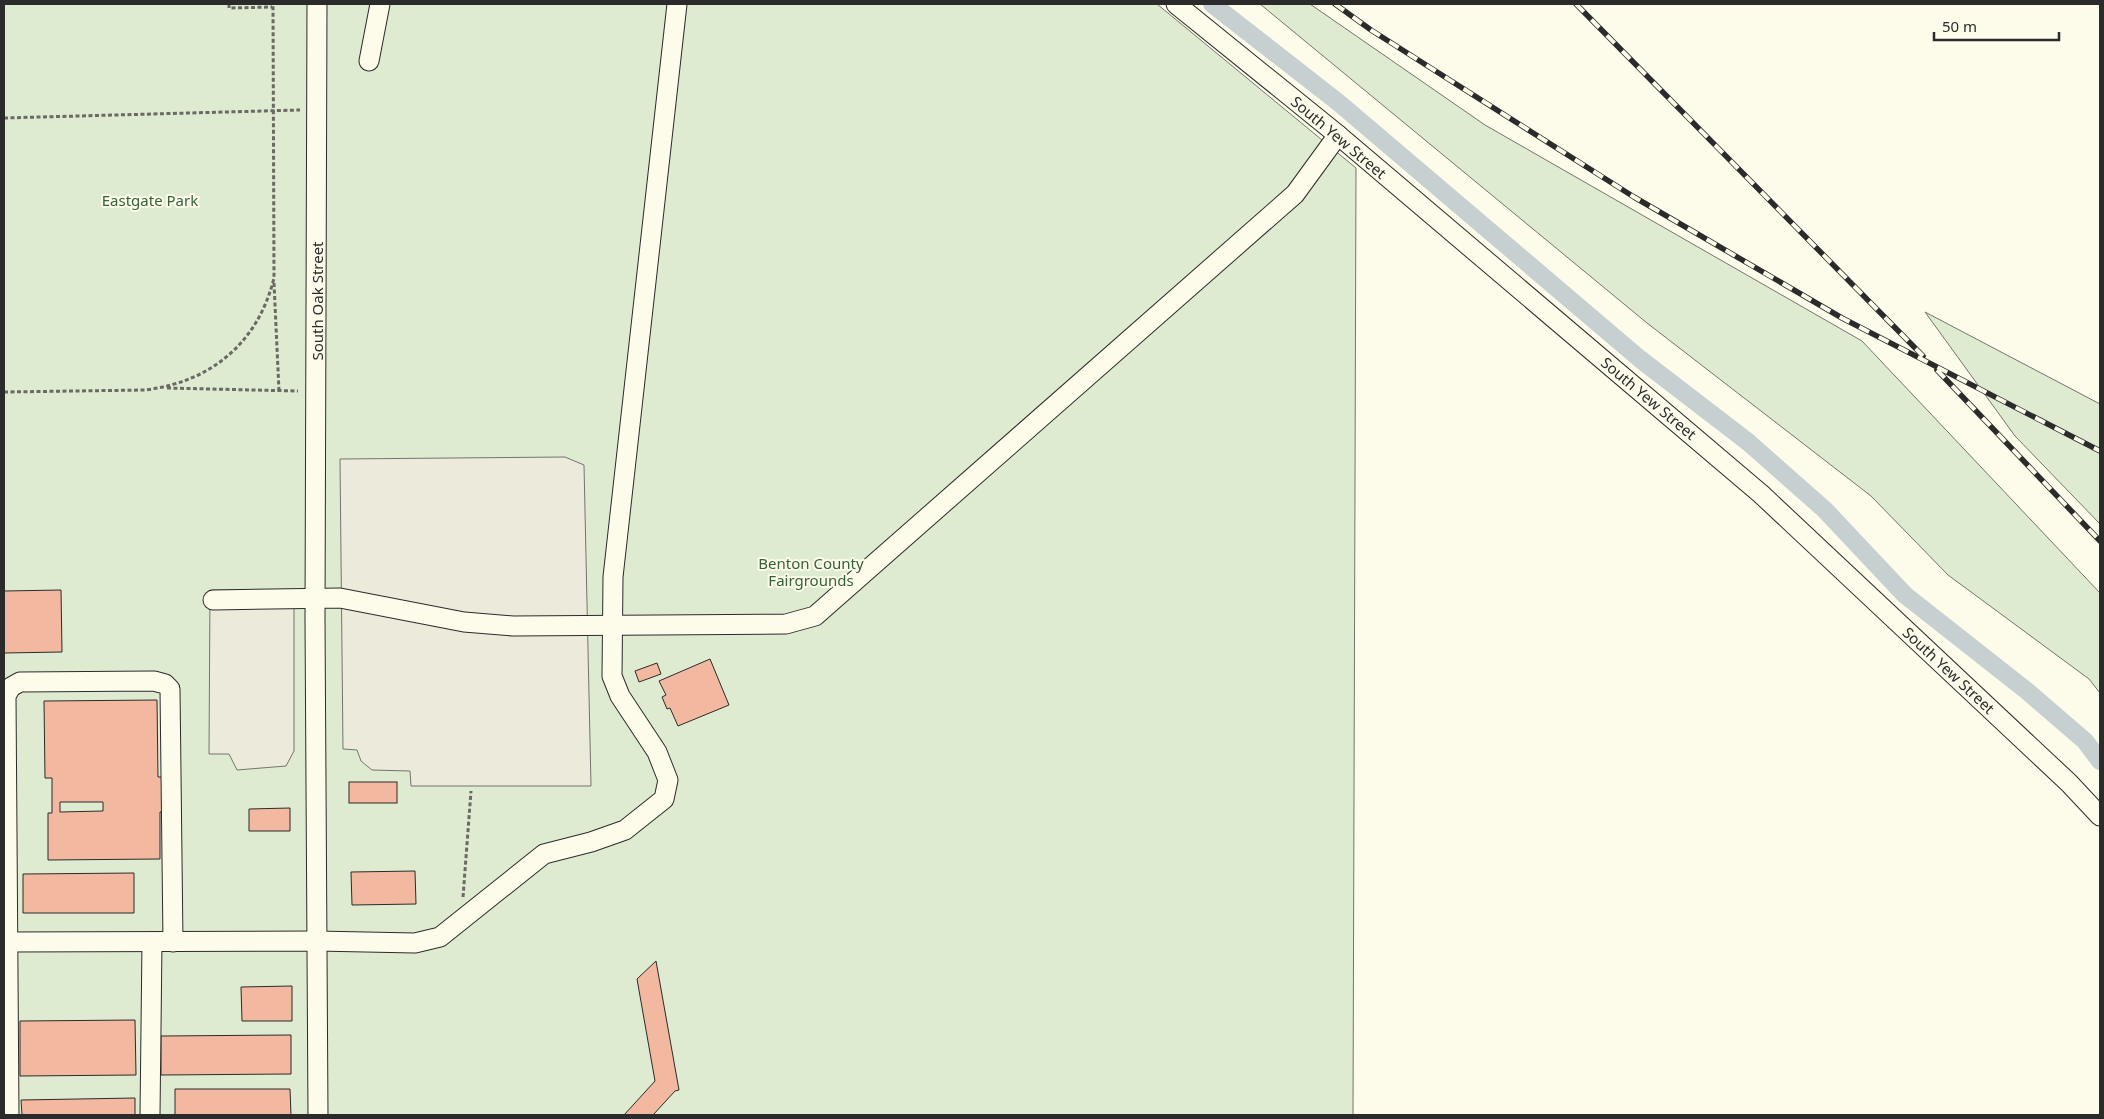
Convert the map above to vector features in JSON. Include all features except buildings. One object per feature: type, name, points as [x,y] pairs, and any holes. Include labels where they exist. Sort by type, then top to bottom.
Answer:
[{"type":"street","name":"South Oak Street","points":[[317,4],[316,941],[318,1115]]},
{"type":"street","points":[[369,61],[380,4]]},
{"type":"street","points":[[8,942],[316,941],[415,943],[440,937],[544,854],[591,842],[626,830],[664,798],[668,780],[657,752],[620,696],[612,676],[611,626],[612,577],[677,4]]},
{"type":"street","name":"South Yew Street","points":[[1176,4],[1338,135],[1761,494],[2069,783],[2100,816]]},
{"type":"street","points":[[214,600],[340,598],[464,622],[513,626],[786,624],[815,616],[1295,194],[1338,135]]},
{"type":"street","points":[[9,1115],[6,696],[11,687],[20,682],[154,681],[165,684],[170,689],[173,942]]},
{"type":"street","points":[[150,1115],[152,942]]},
{"type":"path","points":[[229,4],[230,8],[272,5],[274,278],[279,391]]},
{"type":"path","points":[[4,118],[318,110]]},
{"type":"path","points":[[164,388],[213,367],[236,351],[261,314],[270,294],[274,278]]},
{"type":"path","points":[[4,392],[145,390],[164,388],[316,391]]},
{"type":"path","points":[[462,919],[471,791]]},
{"type":"green space","name":"Benton County Fairgrounds","points":[[4,4],[1157,4],[1356,168],[1353,1115],[4,1115]]},
{"type":"green space","points":[[1260,4],[1310,4],[1485,125],[1862,341],[2100,593],[2100,693],[2089,679],[1948,575],[1871,496],[1647,323]]},
{"type":"green space","points":[[1925,312],[2100,404],[2100,524],[2015,436]]},
{"type":"shaded area","points":[[565,457],[584,465],[591,786],[411,786],[410,771],[372,770],[361,761],[357,750],[343,749],[340,459]]},
{"type":"shaded area","points":[[210,590],[294,590],[294,751],[286,766],[237,770],[229,754],[209,754]]},
{"type":"waterway","points":[[1212,4],[1339,103],[1640,359],[1748,442],[1825,510],[1905,595],[2027,691],[2085,741],[2100,761]]},
{"type":"railway","points":[[1335,4],[1371,30],[1634,197],[1842,318],[2100,451]]},
{"type":"railway","points":[[1576,4],[1923,356]]},
{"type":"railway","points":[[1937,370],[2100,541]]},
{"type":"park label","name":"Eastgate Park","points":[[150,200]]}]
